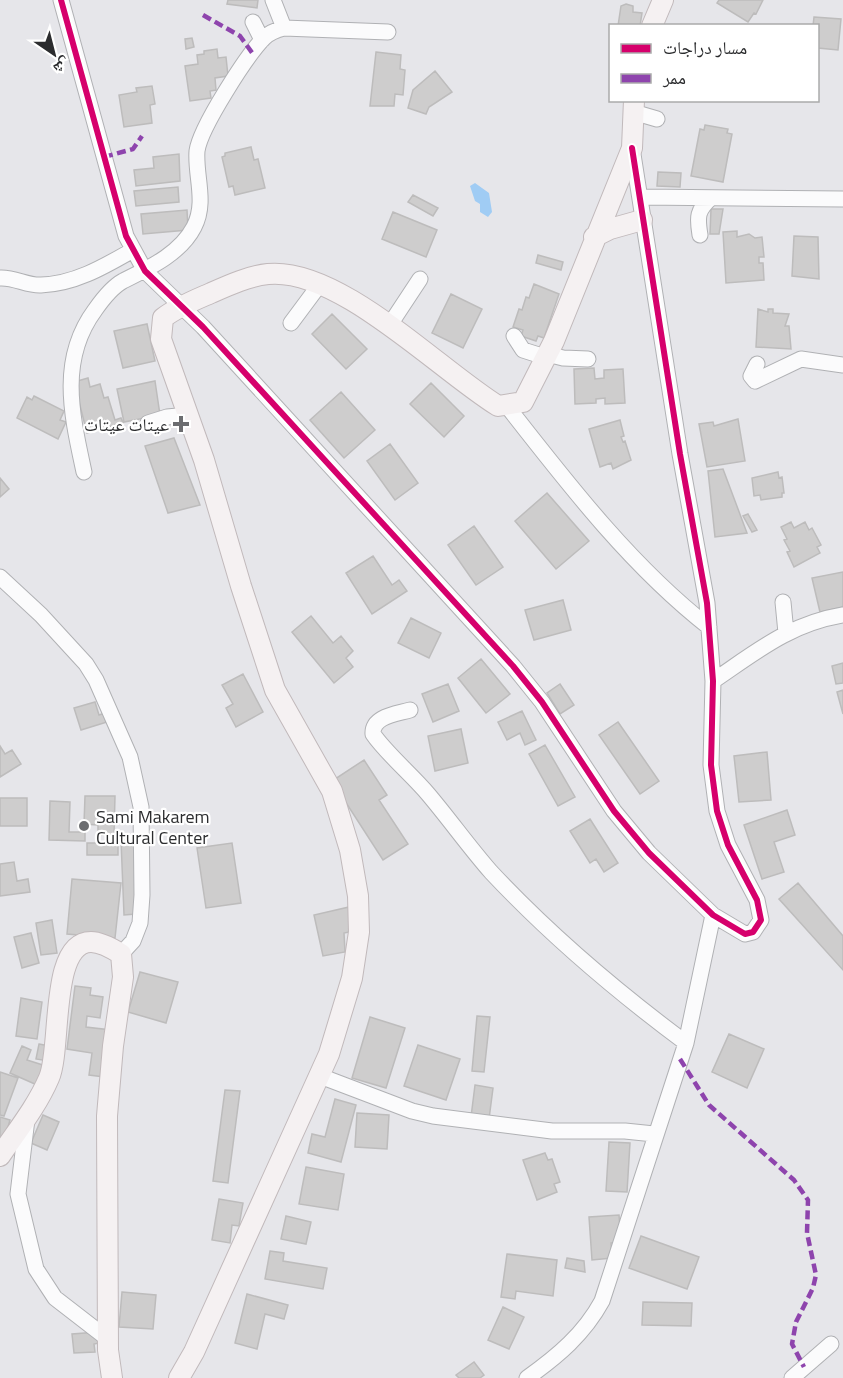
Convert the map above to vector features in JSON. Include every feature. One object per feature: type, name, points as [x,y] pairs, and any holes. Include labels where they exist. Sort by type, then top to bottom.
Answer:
[{"type":"main road","points":[[653,24],[663,0]]},
{"type":"main road","points":[[178,1378],[194,1352],[320,1076],[342,1016],[352,978],[359,932],[356,879],[332,791],[276,690],[189,416],[160,333],[163,318],[222,288],[268,274],[305,277],[389,326],[494,403],[507,406],[523,402],[546,355],[632,148],[634,106]]},
{"type":"main road","points":[[594,237],[610,229],[642,220]]},
{"type":"main road","points":[[0,1156],[50,1078],[55,1058],[60,986],[64,968],[70,956],[83,943],[94,942],[121,954],[123,970],[107,1116],[108,1339],[112,1378]]},
{"type":"street","points":[[61,0],[122,225],[145,271],[183,306],[513,666],[542,702],[614,811],[649,853],[713,915],[745,933],[753,932],[761,920],[757,900],[728,845],[717,811],[711,765],[713,681],[709,627],[632,148]]},
{"type":"street","points":[[273,0],[284,28]]},
{"type":"street","points":[[253,22],[262,40]]},
{"type":"street","points":[[84,472],[73,422],[69,380],[78,341],[103,299],[120,283],[159,263],[193,229],[199,216],[200,188],[197,151],[203,132],[221,97],[262,40],[272,31],[284,28],[388,32]]},
{"type":"street","points":[[634,106],[657,119]]},
{"type":"street","points":[[641,197],[843,199]]},
{"type":"street","points":[[700,235],[697,217],[700,208],[711,198]]},
{"type":"street","points":[[0,278],[39,286],[61,283],[97,271],[133,250]]},
{"type":"street","points":[[389,326],[420,279]]},
{"type":"street","points":[[291,323],[320,284]]},
{"type":"street","points":[[514,336],[523,350],[564,358],[588,359]]},
{"type":"street","points":[[757,364],[751,376],[755,381],[801,359],[843,366]]},
{"type":"street","points":[[507,406],[575,492],[649,574],[676,602],[709,627]]},
{"type":"street","points":[[148,423],[167,417],[189,416]]},
{"type":"street","points":[[0,577],[41,615],[86,664],[96,680],[130,757],[141,807],[142,895],[140,923],[133,941],[121,954]]},
{"type":"street","points":[[783,602],[786,633]]},
{"type":"street","points":[[713,681],[753,651],[786,633],[826,618],[843,615]]},
{"type":"street","points":[[410,710],[381,719],[376,724],[373,734],[377,740],[406,768],[468,845],[520,901],[613,988],[686,1043]]},
{"type":"street","points":[[527,1378],[562,1352],[582,1333],[602,1301],[654,1134],[686,1043],[713,915]]},
{"type":"street","points":[[320,1076],[412,1111],[433,1116],[552,1131],[626,1131],[654,1134]]},
{"type":"street","points":[[27,1116],[18,1194],[36,1269],[56,1298],[108,1339]]},
{"type":"street","points":[[792,1378],[831,1344]]},
{"type":"water","points":[[475,183],[489,193],[492,212],[488,217],[480,212],[480,204],[475,201],[470,186]]},
{"type":"building","points":[[228,0],[258,0],[257,8],[227,4]]},
{"type":"building","points":[[719,0],[763,0],[756,14],[754,13],[748,22],[717,3]]},
{"type":"building","points":[[626,4],[633,6],[633,12],[642,13],[640,24],[618,24],[621,6]]},
{"type":"building","points":[[814,17],[841,19],[838,50],[819,48],[819,24],[813,24]]},
{"type":"building","points":[[192,38],[194,47],[186,49],[185,39]]},
{"type":"building","points":[[217,49],[218,58],[226,57],[228,76],[215,78],[216,90],[210,91],[211,98],[190,101],[185,66],[198,64],[197,55],[204,54],[204,51]]},
{"type":"building","points":[[376,52],[401,55],[400,69],[405,70],[403,95],[395,94],[394,106],[370,106]]},
{"type":"building","points":[[435,71],[452,92],[429,107],[426,114],[408,108],[413,90]]},
{"type":"building","points":[[152,86],[155,104],[150,105],[152,123],[124,127],[119,95],[137,92],[136,88]]},
{"type":"building","points":[[705,125],[728,129],[727,133],[732,134],[723,182],[691,176],[700,129],[704,130]]},
{"type":"building","points":[[251,147],[254,160],[258,159],[265,188],[235,195],[233,186],[229,187],[222,157],[225,153]]},
{"type":"building","points":[[179,154],[180,181],[136,186],[134,170],[154,168],[153,157]]},
{"type":"building","points":[[658,172],[681,173],[680,187],[657,186]]},
{"type":"building","points":[[178,187],[179,202],[136,206],[134,191]]},
{"type":"building","points":[[413,195],[438,208],[433,216],[408,202]]},
{"type":"building","points":[[711,209],[723,209],[719,234],[710,234]]},
{"type":"building","points":[[187,210],[188,230],[143,234],[141,214]]},
{"type":"building","points":[[393,212],[437,230],[426,257],[382,239]]},
{"type":"building","points":[[737,231],[737,237],[749,234],[755,238],[762,237],[764,257],[759,257],[759,263],[763,263],[764,280],[726,283],[723,232]]},
{"type":"building","points":[[794,236],[818,237],[819,279],[792,276]]},
{"type":"building","points":[[538,255],[563,262],[561,270],[536,263]]},
{"type":"building","points":[[534,284],[559,294],[544,338],[538,336],[536,341],[521,336],[523,330],[513,327],[519,309],[522,310],[526,297],[529,298]]},
{"type":"building","points":[[451,294],[482,309],[463,348],[432,333]]},
{"type":"building","points":[[758,309],[768,312],[768,309],[773,309],[773,313],[789,314],[785,326],[789,326],[791,349],[756,347]]},
{"type":"building","points":[[332,314],[367,349],[346,369],[312,334]]},
{"type":"building","points":[[147,324],[155,361],[123,368],[114,331]]},
{"type":"building","points":[[594,368],[595,379],[604,378],[604,370],[623,369],[625,403],[605,404],[605,398],[596,399],[596,403],[575,404],[574,369]]},
{"type":"building","points":[[88,378],[90,387],[100,384],[104,398],[108,397],[115,420],[121,418],[123,423],[87,433],[74,382]]},
{"type":"building","points":[[155,381],[160,415],[124,422],[117,389]]},
{"type":"building","points":[[431,383],[464,416],[444,437],[410,404]]},
{"type":"building","points":[[341,392],[375,430],[344,458],[310,420]]},
{"type":"building","points":[[34,396],[64,411],[60,420],[66,422],[58,439],[17,418],[27,397],[32,400]]},
{"type":"building","points":[[738,419],[745,461],[707,467],[699,424],[713,422],[714,426]]},
{"type":"building","points":[[620,420],[624,436],[621,437],[623,442],[625,441],[631,460],[613,469],[611,463],[600,467],[589,429]]},
{"type":"building","points":[[174,438],[200,505],[168,513],[145,446]]},
{"type":"building","points":[[390,444],[418,483],[395,500],[367,461]]},
{"type":"building","points":[[723,469],[747,533],[715,537],[708,471]]},
{"type":"building","points":[[778,472],[779,478],[782,477],[784,493],[782,497],[761,500],[760,495],[754,496],[752,478]]},
{"type":"building","points":[[0,478],[9,489],[0,497]]},
{"type":"building","points":[[547,493],[589,541],[556,569],[515,521]]},
{"type":"building","points":[[748,514],[757,530],[752,532],[743,516]]},
{"type":"building","points":[[791,522],[794,528],[805,522],[809,530],[812,528],[821,545],[817,547],[820,553],[794,567],[787,552],[790,551],[781,527]]},
{"type":"building","points":[[474,526],[503,567],[476,585],[448,545]]},
{"type":"building","points":[[373,556],[392,585],[399,580],[407,591],[372,614],[346,573]]},
{"type":"building","points":[[843,572],[843,607],[820,612],[812,578]]},
{"type":"building","points":[[563,600],[571,630],[534,640],[525,610]]},
{"type":"building","points":[[311,616],[333,643],[341,636],[353,651],[346,658],[353,667],[334,683],[292,632]]},
{"type":"building","points":[[411,618],[441,633],[429,658],[398,643]]},
{"type":"building","points":[[481,659],[510,694],[486,713],[458,678]]},
{"type":"building","points":[[843,663],[843,683],[836,684],[832,666]]},
{"type":"building","points":[[243,674],[263,712],[236,727],[226,708],[233,704],[222,685]]},
{"type":"building","points":[[448,684],[459,711],[433,722],[422,694]]},
{"type":"building","points":[[560,684],[574,705],[560,714],[547,693]]},
{"type":"building","points":[[843,690],[843,714],[837,692]]},
{"type":"building","points":[[95,702],[99,715],[105,713],[107,722],[81,730],[74,708]]},
{"type":"building","points":[[522,711],[536,740],[525,745],[520,733],[507,740],[498,722]]},
{"type":"building","points":[[618,722],[659,781],[640,794],[599,735]]},
{"type":"building","points":[[461,729],[468,763],[435,771],[428,736]]},
{"type":"building","points":[[545,745],[575,797],[558,806],[529,754]]},
{"type":"building","points":[[0,746],[5,754],[12,750],[21,764],[0,777]]},
{"type":"building","points":[[767,752],[771,800],[739,802],[734,756]]},
{"type":"building","points":[[364,760],[387,795],[379,800],[408,844],[383,860],[332,781]]},
{"type":"building","points":[[85,796],[115,796],[114,835],[98,835],[98,825],[84,824]]},
{"type":"building","points":[[0,798],[27,798],[27,826],[0,826]]},
{"type":"building","points":[[50,801],[70,802],[69,832],[85,832],[85,841],[49,840]]},
{"type":"building","points":[[787,810],[795,835],[774,842],[784,872],[762,879],[744,825]]},
{"type":"building","points":[[590,819],[618,863],[604,872],[596,859],[590,863],[570,831]]},
{"type":"building","points":[[121,840],[134,840],[136,914],[124,915]]},
{"type":"building","points":[[87,843],[118,843],[118,855],[87,855]]},
{"type":"building","points":[[232,843],[241,903],[206,908],[197,848]]},
{"type":"building","points":[[14,862],[17,881],[28,879],[30,892],[0,896],[0,864]]},
{"type":"building","points":[[72,879],[121,883],[115,938],[67,934]]},
{"type":"building","points":[[798,883],[843,936],[843,970],[779,899]]},
{"type":"building","points":[[349,907],[354,931],[344,933],[345,952],[323,956],[314,915]]},
{"type":"building","points":[[52,920],[57,953],[41,955],[36,923]]},
{"type":"building","points":[[31,933],[39,963],[22,968],[14,937]]},
{"type":"building","points":[[140,972],[178,982],[166,1023],[128,1012]]},
{"type":"building","points":[[75,986],[91,988],[90,995],[103,997],[100,1018],[87,1016],[86,1027],[111,1030],[104,1077],[89,1075],[92,1053],[67,1049]]},
{"type":"building","points":[[21,998],[42,1002],[37,1039],[16,1036]]},
{"type":"building","points":[[477,1016],[490,1017],[484,1072],[472,1071]]},
{"type":"building","points":[[370,1017],[405,1028],[386,1088],[352,1078]]},
{"type":"building","points":[[729,1034],[764,1049],[747,1088],[712,1072]]},
{"type":"building","points":[[39,1044],[50,1046],[48,1061],[36,1059]]},
{"type":"building","points":[[418,1045],[460,1059],[446,1100],[404,1086]]},
{"type":"building","points":[[22,1046],[31,1050],[27,1060],[46,1066],[37,1085],[10,1073]]},
{"type":"building","points":[[0,1072],[18,1078],[4,1116],[0,1115]]},
{"type":"building","points":[[475,1085],[493,1088],[489,1119],[471,1117]]},
{"type":"building","points":[[225,1090],[240,1091],[228,1183],[213,1181]]},
{"type":"building","points":[[335,1099],[356,1105],[341,1162],[308,1153],[312,1134],[325,1137]]},
{"type":"building","points":[[357,1113],[389,1115],[387,1149],[355,1147]]},
{"type":"building","points":[[43,1115],[59,1122],[47,1150],[31,1143]]},
{"type":"building","points":[[0,1117],[10,1120],[1,1151],[0,1151]]},
{"type":"building","points":[[609,1142],[630,1143],[627,1192],[606,1191]]},
{"type":"building","points":[[545,1153],[548,1160],[552,1159],[560,1182],[554,1184],[557,1192],[537,1200],[523,1160]]},
{"type":"building","points":[[306,1167],[344,1174],[338,1210],[299,1204]]},
{"type":"building","points":[[219,1199],[243,1203],[239,1226],[232,1225],[230,1243],[212,1240]]},
{"type":"building","points":[[619,1215],[621,1242],[611,1243],[612,1258],[592,1260],[589,1217]]},
{"type":"building","points":[[286,1216],[311,1222],[306,1244],[281,1239]]},
{"type":"building","points":[[641,1236],[699,1257],[687,1289],[629,1268]]},
{"type":"building","points":[[270,1251],[284,1253],[283,1261],[327,1268],[323,1289],[265,1279]]},
{"type":"building","points":[[507,1254],[557,1260],[553,1296],[516,1291],[515,1299],[501,1297]]},
{"type":"building","points":[[567,1258],[584,1261],[585,1272],[565,1268]]},
{"type":"building","points":[[122,1292],[156,1295],[153,1329],[119,1327]]},
{"type":"building","points":[[247,1294],[288,1305],[284,1319],[265,1314],[257,1349],[235,1343]]},
{"type":"building","points":[[643,1302],[692,1303],[691,1326],[642,1325]]},
{"type":"building","points":[[503,1307],[524,1317],[509,1349],[488,1340]]},
{"type":"building","points":[[98,1332],[99,1343],[94,1344],[95,1352],[74,1353],[72,1334]]},
{"type":"building","points":[[474,1362],[484,1375],[480,1378],[459,1378],[456,1375]]},
{"type":"marked path","points":[[203,15],[240,36],[253,54]]},
{"type":"marked path","points":[[104,157],[133,149],[142,136]]},
{"type":"marked path","points":[[680,1059],[709,1105],[794,1180],[808,1200],[807,1233],[816,1275],[813,1288],[796,1322],[792,1344],[804,1367]]},
{"type":"cycle path","points":[[61,0],[126,236],[145,271],[203,327],[513,666],[542,702],[614,811],[649,853],[713,915],[745,934],[753,932],[761,920],[757,900],[728,845],[717,811],[711,765],[713,681],[707,603],[680,454],[632,148]]},
{"type":"place","name":"عيتات عيتات","points":[[181,424]]},
{"type":"place","name":"Sami Makarem Cultural Center","points":[[84,826]]}]
